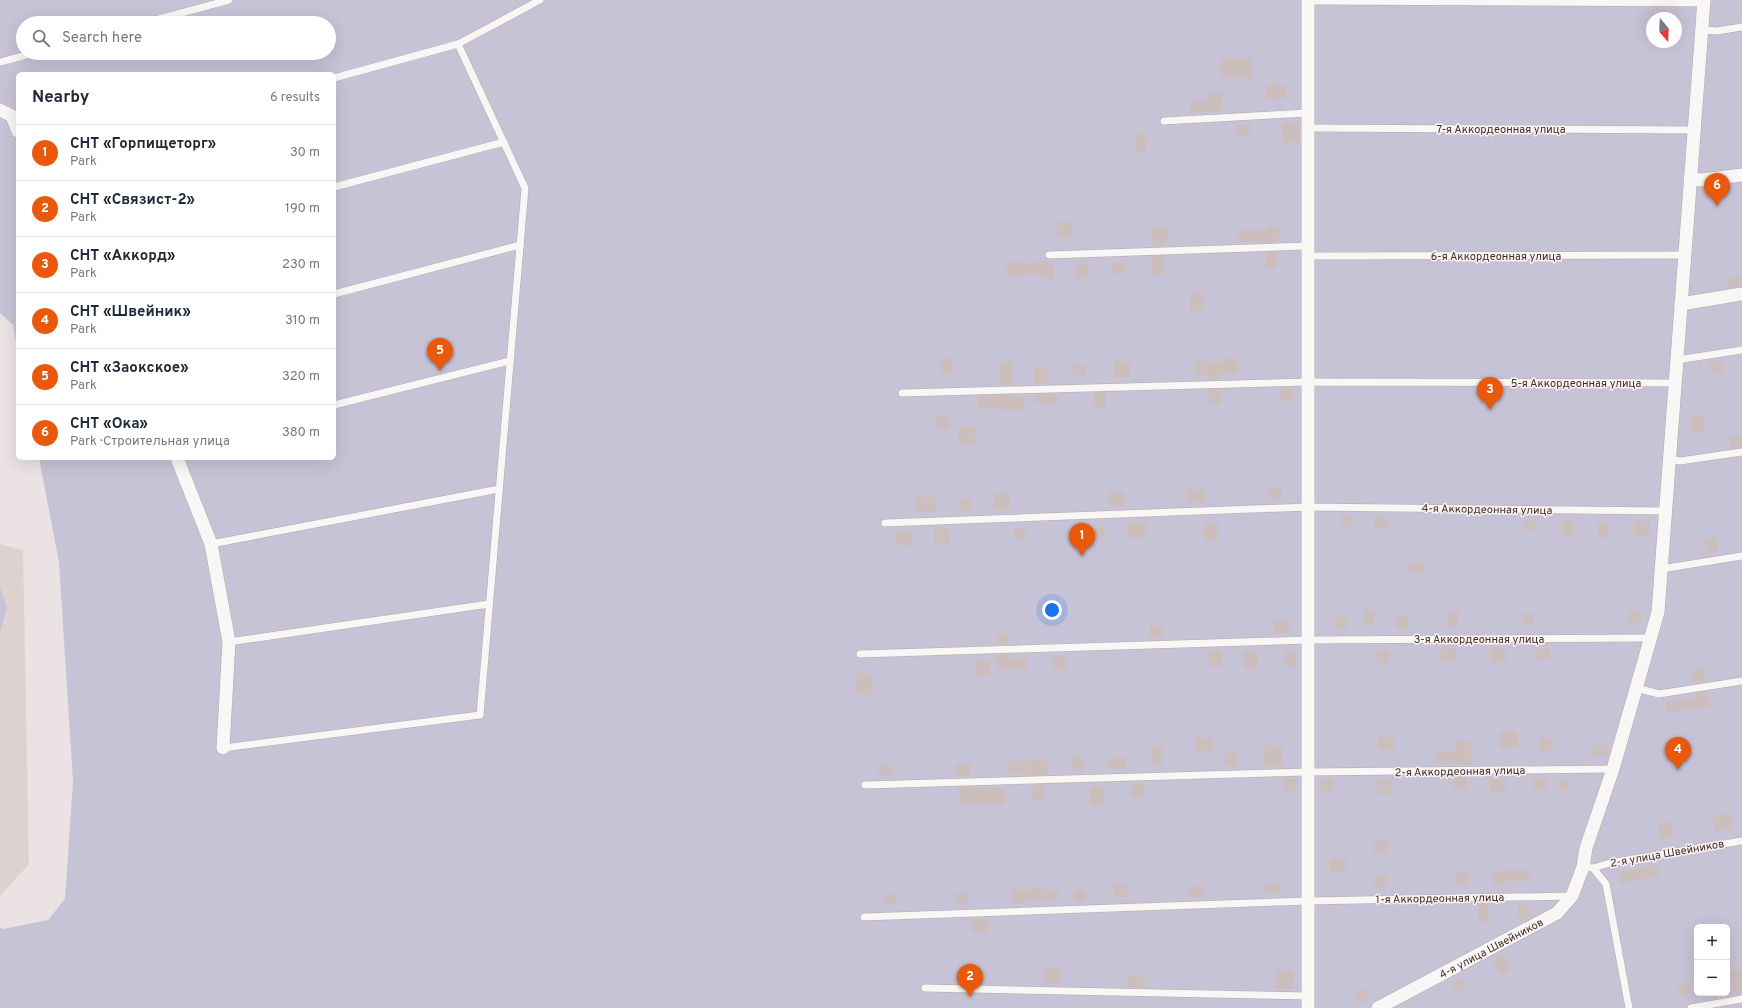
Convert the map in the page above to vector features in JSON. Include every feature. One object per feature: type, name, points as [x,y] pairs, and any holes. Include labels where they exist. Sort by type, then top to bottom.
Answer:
[{"type":"street","points":[[1308,1],[1308,1002]]},
{"type":"street","name":"4-я улица Швейников","points":[[1378,1008],[1557,913],[1572,896],[1588,867],[1586,848],[1613,769],[1658,612],[1704,1]]},
{"type":"street","points":[[0,110],[12,116],[16,126]]},
{"type":"street","points":[[1690,179],[1701,180],[1742,175]]},
{"type":"street","points":[[1681,304],[1742,294]]},
{"type":"street","points":[[178,460],[211,544],[229,642],[223,748]]},
{"type":"lane","points":[[170,16],[229,0]]},
{"type":"lane","points":[[336,77],[458,44],[540,0]]},
{"type":"lane","points":[[1308,1],[1704,1]]},
{"type":"lane","points":[[1702,30],[1717,31],[1742,27]]},
{"type":"lane","points":[[223,748],[480,715],[525,188],[458,44]]},
{"type":"lane","points":[[0,62],[16,58]]},
{"type":"lane","points":[[1164,121],[1308,113]]},
{"type":"lane","name":"7-я Аккордеонная улица","points":[[1308,128],[1694,130]]},
{"type":"lane","points":[[336,186],[504,142]]},
{"type":"lane","points":[[336,293],[520,245]]},
{"type":"lane","name":"6-я Аккордеонная улица","points":[[1048,255],[1308,251],[1685,255]]},
{"type":"lane","points":[[1677,360],[1742,350]]},
{"type":"lane","points":[[336,405],[510,362]]},
{"type":"lane","name":"5-я Аккордеонная улица","points":[[902,394],[1308,382],[1675,383]]},
{"type":"lane","points":[[1670,459],[1680,461],[1742,452]]},
{"type":"lane","points":[[211,544],[499,489]]},
{"type":"lane","name":"4-я Аккордеонная улица","points":[[885,523],[1308,507],[1666,512]]},
{"type":"lane","points":[[1661,569],[1742,556]]},
{"type":"lane","points":[[229,642],[489,604]]},
{"type":"lane","name":"3-я Аккордеонная улица","points":[[860,654],[1308,640],[1651,638]]},
{"type":"lane","points":[[1636,688],[1659,694],[1742,681]]},
{"type":"lane","name":"2-я Аккордеонная улица","points":[[865,785],[1308,772],[1613,769]]},
{"type":"lane","name":"2-я улица Швейников","points":[[1588,867],[1742,841]]},
{"type":"lane","points":[[1588,867],[1606,884],[1629,1008]]},
{"type":"lane","name":"1-я Аккордеонная улица","points":[[864,917],[1308,901],[1572,896]]},
{"type":"lane","points":[[924,988],[1308,1002]]},
{"type":"lane","points":[[1691,1008],[1742,999]]},
{"type":"shaded area","points":[[0,0],[1742,0],[1742,1008],[0,1008],[0,928],[3,929],[48,920],[65,899],[73,781],[59,563],[39,460],[336,460],[336,72],[16,72],[16,341],[13,325],[0,313]]},
{"type":"shaded area","points":[[0,544],[23,550],[29,864],[0,896]]},
{"type":"shaded area","points":[[0,588],[7,607],[0,632]]},
{"type":"building","points":[[1221,58],[1252,58],[1252,78],[1220,77]]},
{"type":"building","points":[[1266,85],[1287,85],[1286,99],[1265,99]]},
{"type":"building","points":[[1222,92],[1223,111],[1191,113],[1190,100],[1208,100],[1207,93]]},
{"type":"building","points":[[1282,123],[1300,124],[1300,143],[1282,142]]},
{"type":"building","points":[[1237,124],[1250,125],[1250,137],[1237,137]]},
{"type":"building","points":[[1135,134],[1147,134],[1146,153],[1135,153]]},
{"type":"building","points":[[1057,222],[1072,222],[1072,237],[1057,237]]},
{"type":"building","points":[[1268,226],[1281,226],[1280,237],[1278,237],[1277,242],[1238,242],[1238,229],[1267,230]]},
{"type":"building","points":[[1151,227],[1168,227],[1168,241],[1164,241],[1164,246],[1152,246]]},
{"type":"building","points":[[1266,252],[1277,252],[1277,268],[1266,268]]},
{"type":"building","points":[[1151,256],[1164,256],[1164,275],[1151,275]]},
{"type":"building","points":[[1034,261],[1048,261],[1048,265],[1054,265],[1054,279],[1039,278],[1039,274],[1006,276],[1006,262],[1034,263]]},
{"type":"building","points":[[1112,263],[1125,263],[1125,274],[1112,274]]},
{"type":"building","points":[[1075,264],[1089,265],[1089,278],[1075,278]]},
{"type":"building","points":[[1742,276],[1742,286],[1729,288],[1727,278]]},
{"type":"building","points":[[1191,293],[1203,293],[1203,311],[1190,311]]},
{"type":"building","points":[[941,357],[952,358],[952,374],[941,374]]},
{"type":"building","points":[[1224,357],[1237,358],[1237,373],[1222,373],[1221,379],[1209,380],[1210,375],[1194,374],[1195,361],[1224,362]]},
{"type":"building","points":[[1722,360],[1724,372],[1711,374],[1710,362]]},
{"type":"building","points":[[1114,361],[1131,362],[1130,378],[1114,378]]},
{"type":"building","points":[[1000,362],[1013,362],[1012,385],[999,385]]},
{"type":"building","points":[[1073,364],[1086,365],[1086,375],[1073,375]]},
{"type":"building","points":[[1034,368],[1047,368],[1047,384],[1034,384]]},
{"type":"building","points":[[1281,388],[1293,388],[1293,402],[1280,401]]},
{"type":"building","points":[[1221,389],[1221,404],[1209,404],[1209,390]]},
{"type":"building","points":[[1106,392],[1105,409],[1094,408],[1094,393]]},
{"type":"building","points":[[1033,394],[1058,394],[1058,403],[1033,403]]},
{"type":"building","points":[[1012,395],[1025,397],[1024,410],[978,409],[978,396]]},
{"type":"building","points":[[1692,415],[1704,415],[1705,431],[1692,432]]},
{"type":"building","points":[[936,416],[949,416],[949,429],[936,428]]},
{"type":"building","points":[[959,426],[975,427],[975,445],[958,444]]},
{"type":"building","points":[[1742,435],[1742,447],[1731,449],[1729,437]]},
{"type":"building","points":[[1269,487],[1282,487],[1281,500],[1268,499]]},
{"type":"building","points":[[1188,490],[1205,490],[1205,502],[1188,502]]},
{"type":"building","points":[[1109,492],[1125,492],[1124,506],[1109,505]]},
{"type":"building","points":[[994,493],[1010,493],[1009,510],[993,510]]},
{"type":"building","points":[[915,497],[936,497],[936,512],[915,512]]},
{"type":"building","points":[[960,498],[971,498],[971,511],[960,511]]},
{"type":"building","points":[[1341,516],[1353,516],[1352,527],[1341,527]]},
{"type":"building","points":[[1375,517],[1388,517],[1388,529],[1374,529]]},
{"type":"building","points":[[1524,520],[1535,520],[1535,531],[1524,531]]},
{"type":"building","points":[[1562,521],[1573,521],[1573,536],[1561,536]]},
{"type":"building","points":[[1634,521],[1650,521],[1650,537],[1633,536]]},
{"type":"building","points":[[1128,523],[1146,523],[1146,538],[1128,538]]},
{"type":"building","points":[[1204,523],[1218,523],[1218,540],[1204,540]]},
{"type":"building","points":[[1598,523],[1609,523],[1608,538],[1597,538]]},
{"type":"building","points":[[1094,527],[1105,527],[1105,538],[1094,538]]},
{"type":"building","points":[[1014,528],[1026,529],[1025,539],[1013,539]]},
{"type":"building","points":[[934,529],[950,530],[950,543],[934,543]]},
{"type":"building","points":[[897,530],[912,531],[911,546],[896,545]]},
{"type":"building","points":[[1716,537],[1718,552],[1706,553],[1704,539]]},
{"type":"building","points":[[1409,562],[1423,562],[1423,572],[1409,573]]},
{"type":"building","points":[[1363,610],[1375,611],[1374,626],[1363,625]]},
{"type":"building","points":[[1448,612],[1459,612],[1458,627],[1447,627]]},
{"type":"building","points":[[1628,612],[1642,612],[1642,623],[1628,623]]},
{"type":"building","points":[[1523,613],[1534,614],[1534,624],[1523,624]]},
{"type":"building","points":[[1396,616],[1409,616],[1408,629],[1395,628]]},
{"type":"building","points":[[1336,617],[1347,617],[1347,628],[1336,628]]},
{"type":"building","points":[[1274,620],[1290,620],[1290,634],[1274,634]]},
{"type":"building","points":[[1150,625],[1162,626],[1162,638],[1150,638]]},
{"type":"building","points":[[997,633],[1008,634],[1008,644],[997,645]]},
{"type":"building","points":[[1456,648],[1456,661],[1440,662],[1440,649]]},
{"type":"building","points":[[1505,648],[1506,662],[1491,663],[1490,649]]},
{"type":"building","points":[[1550,648],[1550,659],[1535,659],[1535,649]]},
{"type":"building","points":[[1377,650],[1390,650],[1390,662],[1377,663]]},
{"type":"building","points":[[1209,651],[1222,651],[1222,667],[1209,666]]},
{"type":"building","points":[[1243,651],[1258,651],[1257,668],[1243,668]]},
{"type":"building","points":[[1285,652],[1296,652],[1296,667],[1285,667]]},
{"type":"building","points":[[1008,654],[1008,658],[1027,658],[1027,670],[996,669],[996,655]]},
{"type":"building","points":[[1053,656],[1067,657],[1066,670],[1053,669]]},
{"type":"building","points":[[976,661],[990,661],[989,676],[976,675]]},
{"type":"building","points":[[1703,668],[1705,682],[1694,683],[1692,670]]},
{"type":"building","points":[[857,673],[872,674],[872,695],[856,694]]},
{"type":"building","points":[[1706,692],[1710,706],[1667,713],[1665,703],[1695,697],[1696,693]]},
{"type":"building","points":[[1499,732],[1517,732],[1518,747],[1499,748]]},
{"type":"building","points":[[1195,737],[1213,738],[1213,751],[1195,751]]},
{"type":"building","points":[[1378,737],[1394,737],[1395,750],[1378,750]]},
{"type":"building","points":[[1539,738],[1553,738],[1553,751],[1539,751]]},
{"type":"building","points":[[1455,741],[1471,741],[1471,765],[1435,763],[1435,752],[1456,751]]},
{"type":"building","points":[[1264,745],[1283,746],[1282,766],[1264,766]]},
{"type":"building","points":[[1592,745],[1608,745],[1608,756],[1593,757]]},
{"type":"building","points":[[1151,746],[1162,746],[1162,765],[1151,765]]},
{"type":"building","points":[[1225,751],[1237,751],[1237,766],[1225,766]]},
{"type":"building","points":[[1071,757],[1083,757],[1083,770],[1071,769]]},
{"type":"building","points":[[1108,757],[1126,758],[1126,769],[1108,769]]},
{"type":"building","points":[[1031,759],[1047,760],[1047,773],[1045,773],[1045,775],[1007,774],[1007,761],[1031,761]]},
{"type":"building","points":[[955,764],[971,764],[970,777],[955,776]]},
{"type":"building","points":[[878,765],[891,765],[891,776],[878,776]]},
{"type":"building","points":[[1467,775],[1467,789],[1454,789],[1453,776]]},
{"type":"building","points":[[1283,778],[1296,778],[1296,791],[1283,791]]},
{"type":"building","points":[[1506,778],[1506,793],[1490,793],[1490,779]]},
{"type":"building","points":[[1546,778],[1546,789],[1534,790],[1533,779]]},
{"type":"building","points":[[1321,779],[1333,779],[1333,791],[1321,792]]},
{"type":"building","points":[[1377,780],[1391,780],[1391,794],[1377,794]]},
{"type":"building","points":[[1558,780],[1569,780],[1569,790],[1559,791]]},
{"type":"building","points":[[1131,784],[1144,784],[1144,797],[1131,797]]},
{"type":"building","points":[[1033,785],[1044,785],[1044,801],[1032,800]]},
{"type":"building","points":[[1090,786],[1104,787],[1104,806],[1090,806]]},
{"type":"building","points":[[959,787],[1005,788],[1005,804],[959,804]]},
{"type":"building","points":[[1730,813],[1732,828],[1715,831],[1712,816]]},
{"type":"building","points":[[1671,821],[1673,837],[1660,839],[1658,823]]},
{"type":"building","points":[[1374,840],[1388,840],[1388,853],[1374,853]]},
{"type":"building","points":[[1330,858],[1346,858],[1346,872],[1330,872]]},
{"type":"building","points":[[1658,864],[1660,875],[1620,884],[1618,873]]},
{"type":"building","points":[[1530,870],[1530,881],[1505,881],[1505,885],[1493,885],[1493,871]]},
{"type":"building","points":[[1455,872],[1467,872],[1467,884],[1456,884]]},
{"type":"building","points":[[1387,875],[1387,887],[1374,888],[1374,876]]},
{"type":"building","points":[[1265,883],[1280,883],[1280,894],[1265,894]]},
{"type":"building","points":[[1114,884],[1127,884],[1127,897],[1114,897]]},
{"type":"building","points":[[1189,885],[1203,886],[1203,897],[1188,897]]},
{"type":"building","points":[[1032,888],[1059,890],[1058,900],[1024,900],[1024,904],[1012,903],[1012,889],[1032,890]]},
{"type":"building","points":[[1074,890],[1086,890],[1086,901],[1074,901]]},
{"type":"building","points":[[955,893],[968,893],[967,904],[955,904]]},
{"type":"building","points":[[884,894],[896,894],[896,904],[884,904]]},
{"type":"building","points":[[1478,903],[1489,903],[1489,922],[1479,922]]},
{"type":"building","points":[[1518,905],[1529,905],[1530,918],[1518,920]]},
{"type":"building","points":[[971,919],[987,919],[987,932],[971,932]]},
{"type":"building","points":[[1503,955],[1510,970],[1500,975],[1493,960]]},
{"type":"building","points":[[1044,968],[1061,968],[1060,984],[1043,983]]},
{"type":"building","points":[[1276,970],[1294,970],[1294,989],[1276,989]]},
{"type":"building","points":[[1742,970],[1742,994],[1734,995],[1730,973]]},
{"type":"building","points":[[1128,976],[1145,977],[1145,988],[1128,987]]},
{"type":"building","points":[[1462,979],[1466,988],[1456,993],[1452,983]]},
{"type":"building","points":[[1689,983],[1691,994],[1679,997],[1677,985]]},
{"type":"building","points":[[1356,989],[1367,989],[1367,1002],[1356,1002]]},
{"type":"place","name":"СНТ «Ока»","points":[[1717,206]]},
{"type":"place","name":"СНТ «Заокское»","points":[[440,371]]},
{"type":"place","name":"СНТ «Аккорд»","points":[[1490,410]]},
{"type":"place","name":"СНТ «Горпищеторг»","points":[[1082,556]]},
{"type":"place","name":"СНТ «Швейник»","points":[[1678,770]]},
{"type":"place","name":"СНТ «Связист-2»","points":[[970,997]]}]
